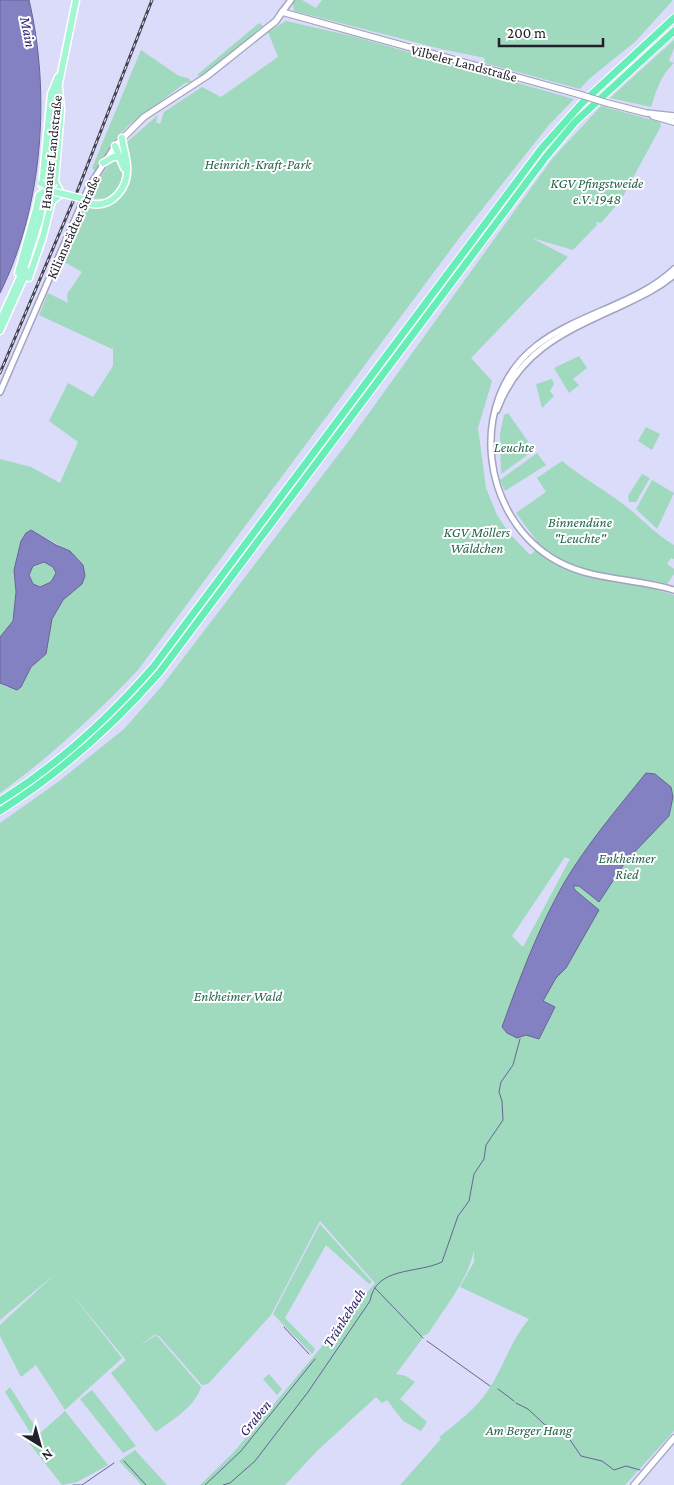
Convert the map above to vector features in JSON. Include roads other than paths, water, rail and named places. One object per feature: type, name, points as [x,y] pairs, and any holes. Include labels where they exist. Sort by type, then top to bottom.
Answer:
[{"type":"highway","points":[[0,801],[68,752],[115,710],[149,672],[541,148],[582,103],[674,18]]},
{"type":"highway","points":[[0,811],[47,780],[97,738],[160,672],[545,158],[576,122],[674,31]]},
{"type":"main road","name":"Hanauer Landstraße","points":[[0,321],[30,252],[42,206],[61,70],[76,0]]},
{"type":"main road","points":[[276,21],[282,12]]},
{"type":"main road","name":"Vilbeler Landstraße","points":[[282,12],[674,122]]},
{"type":"main road","name":"Kilianstädter Straße","points":[[256,36],[282,12]]},
{"type":"main road","points":[[276,21],[294,16]]},
{"type":"main road","name":"Kilianstädter Straße","points":[[115,146],[153,111],[207,76],[276,21]]},
{"type":"main road","points":[[61,70],[54,85],[49,114],[41,183],[46,190],[88,202],[102,204],[112,200],[118,195],[126,177],[122,138]]},
{"type":"main road","name":"Hanauer Landstraße","points":[[0,331],[10,313],[30,262],[44,215],[53,163],[59,86]]},
{"type":"main road","points":[[59,86],[61,105],[60,138],[55,182],[61,194]]},
{"type":"main road","name":"Vilbeler Landstraße","points":[[646,113],[674,116]]},
{"type":"main road","points":[[115,146],[123,157]]},
{"type":"main road","points":[[103,163],[113,157],[123,157]]},
{"type":"main road","points":[[41,183],[49,187],[55,182]]},
{"type":"main road","points":[[8,305],[26,247],[38,196],[46,190]]},
{"type":"main road","points":[[10,313],[24,288],[38,251],[52,201],[61,194]]},
{"type":"main road","points":[[634,1485],[674,1438]]},
{"type":"street","points":[[282,12],[290,1]]},
{"type":"street","points":[[290,1],[294,16]]},
{"type":"street","name":"Kilianstädter Straße","points":[[0,392],[87,192],[115,146]]},
{"type":"street","points":[[674,269],[651,286],[552,335],[531,350],[507,387],[494,417],[491,448],[498,488],[513,520],[532,542],[552,558],[582,572],[674,590]]},
{"type":"street","points":[[519,366],[557,337],[654,290],[674,275]]},
{"type":"water","name":"Main","points":[[0,0],[29,0],[36,36],[40,73],[41,111],[34,187],[26,224],[0,293]]},
{"type":"water","points":[[31,530],[70,551],[83,565],[85,576],[82,584],[63,600],[52,619],[46,654],[31,667],[21,687],[17,690],[0,683],[0,637],[13,621],[16,592],[14,570],[21,541],[26,533]],"holes":[[[44,562],[53,567],[56,573],[51,582],[40,587],[33,584],[29,575],[33,566]]]},
{"type":"water","points":[[646,773],[655,774],[671,787],[673,797],[669,816],[626,861],[599,902],[579,886],[573,886],[575,890],[599,910],[566,968],[556,978],[543,1001],[555,1007],[539,1039],[526,1035],[517,1038],[507,1033],[502,1027],[516,990],[546,918],[564,883],[582,854]]},
{"type":"waterway","name":"Tränkebach","points":[[223,1485],[230,1483],[255,1461],[308,1392],[370,1301],[374,1290],[380,1282],[389,1276],[442,1262],[458,1216],[469,1201],[474,1174],[484,1159],[486,1145],[503,1120],[502,1101],[499,1092],[501,1082],[513,1065],[520,1039]]},
{"type":"waterway","points":[[375,1288],[423,1338]]},
{"type":"waterway","name":"Graben","points":[[284,1327],[309,1354]]},
{"type":"waterway","points":[[427,1341],[490,1386]]},
{"type":"waterway","name":"Graben","points":[[205,1485],[241,1451],[315,1359]]},
{"type":"waterway","points":[[498,1389],[514,1401]]},
{"type":"waterway","points":[[516,1403],[528,1409],[544,1424],[568,1437],[581,1456],[602,1461],[614,1470],[626,1466],[640,1470]]},
{"type":"waterway","points":[[124,1461],[146,1485]]},
{"type":"waterway","name":"Graben","points":[[73,1485],[82,1485],[114,1463]]},
{"type":"railway","points":[[0,373],[77,192],[152,0]]},
{"type":"park label","name":"Heinrich-Kraft-Park","points":[[258,164]]},
{"type":"park label","name":"KGV Pfingstweide e.V. 1948","points":[[597,192]]},
{"type":"park label","name":"Leuchte","points":[[514,447]]},
{"type":"park label","name":"Binnendüne \"Leuchte\"","points":[[580,530]]},
{"type":"park label","name":"KGV Möllers Wäldchen","points":[[477,540]]},
{"type":"park label","name":"Enkheimer Ried","points":[[627,866]]},
{"type":"park label","name":"Enkheimer Wald","points":[[238,996]]},
{"type":"park label","name":"Am Berger Hang","points":[[529,1430]]}]
